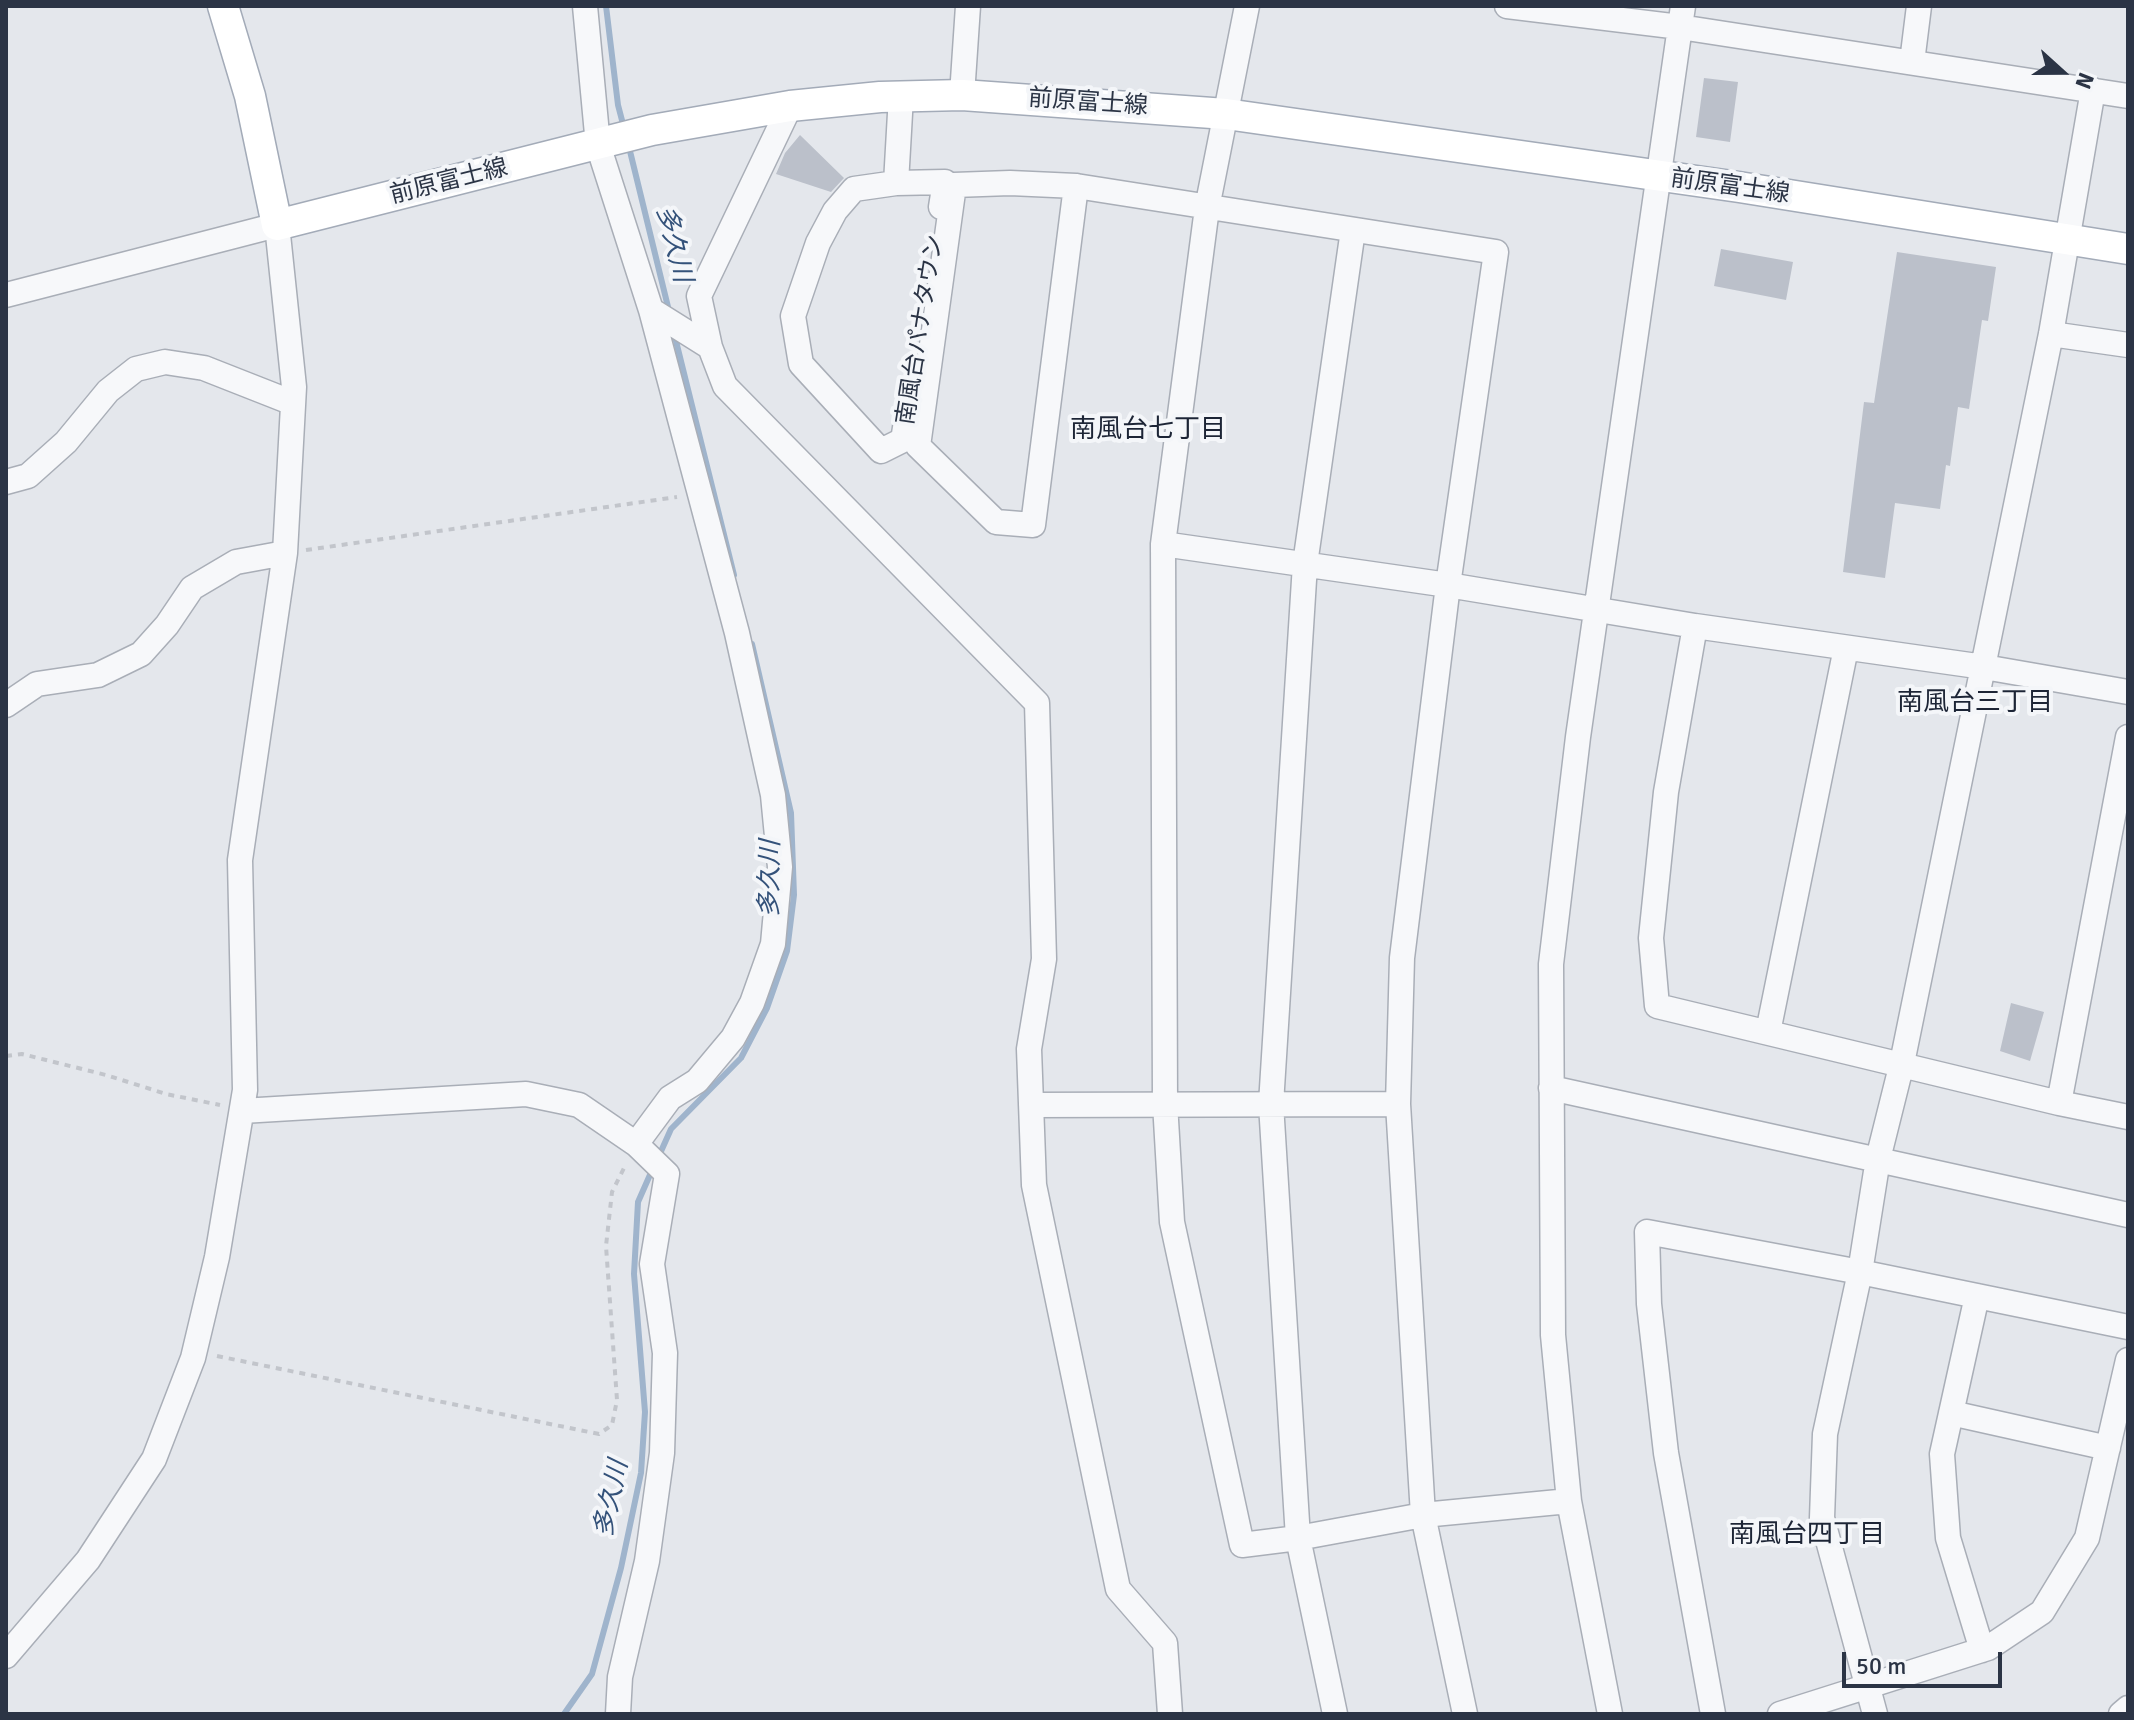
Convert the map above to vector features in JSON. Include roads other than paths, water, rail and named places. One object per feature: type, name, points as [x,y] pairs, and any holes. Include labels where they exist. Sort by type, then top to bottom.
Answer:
[{"type":"main road","points":[[223,6],[250,96],[277,225]]},
{"type":"main road","name":"前原富士線","points":[[277,225],[652,130],[790,106],[901,96],[962,95],[1226,114],[1739,187],[2128,249]]},
{"type":"street","points":[[585,6],[598,145],[659,315],[699,494],[756,713],[773,795],[780,867],[778,912],[765,970],[733,1038],[697,1081],[670,1098],[642,1149]]},
{"type":"street","points":[[962,95],[968,6]]},
{"type":"street","points":[[1247,6],[1207,208],[1163,544],[1165,1103],[1172,1222],[1242,1545],[1423,1515],[1569,1501]]},
{"type":"street","points":[[1507,6],[1681,17],[1912,62],[2128,96]]},
{"type":"street","points":[[1912,62],[1919,6]]},
{"type":"street","points":[[1610,1714],[1569,1501],[1553,1335],[1551,964],[1578,737],[1681,17]]},
{"type":"street","points":[[1875,1714],[1822,1518],[1825,1434],[1860,1272],[1878,1159],[1902,1063],[2051,334],[2093,90]]},
{"type":"street","points":[[896,183],[901,96]]},
{"type":"street","points":[[790,106],[699,296],[710,347],[725,386],[1037,703],[1044,959],[1029,1049],[1034,1185],[1118,1589],[1165,1643],[1170,1714]]},
{"type":"street","name":"南風台パナタウン","points":[[945,182],[903,440],[881,451],[801,364],[793,316],[818,243],[835,211],[854,189],[896,183],[945,182]]},
{"type":"street","points":[[1076,186],[1033,525],[996,522],[918,446],[954,185],[1010,183],[1076,186],[1496,252],[1448,585],[1402,958],[1398,1104],[1423,1515],[1465,1714]]},
{"type":"street","points":[[6,295],[277,225],[294,387],[285,553],[240,860],[245,1090],[217,1257],[194,1350],[154,1459],[88,1560],[6,1656]]},
{"type":"street","points":[[1335,1714],[1298,1538],[1271,1104],[1305,564],[1353,230]]},
{"type":"street","points":[[659,315],[710,347]]},
{"type":"street","points":[[2051,334],[2128,345]]},
{"type":"street","points":[[6,482],[28,476],[66,442],[108,391],[136,369],[165,362],[204,368],[293,403]]},
{"type":"street","points":[[1163,544],[1984,667],[2128,692]]},
{"type":"street","points":[[6,705],[37,684],[98,675],[141,654],[167,625],[192,588],[236,562],[285,553]]},
{"type":"street","points":[[1695,626],[1666,792],[1651,938],[1657,1006],[2128,1117]]},
{"type":"street","points":[[1768,1032],[1846,648]]},
{"type":"street","points":[[2059,1103],[2121,822],[2128,737]]},
{"type":"street","points":[[1551,1088],[2128,1215]]},
{"type":"street","points":[[242,1111],[526,1094],[579,1105],[642,1149],[667,1174],[652,1264],[665,1353],[662,1453],[647,1561],[620,1677],[618,1714]]},
{"type":"street","points":[[1031,1105],[1398,1104]]},
{"type":"street","points":[[1713,1714],[1666,1453],[1649,1304],[1647,1232],[2128,1327]]},
{"type":"street","points":[[1977,1296],[1942,1454],[1948,1538],[1982,1650]]},
{"type":"street","points":[[1780,1714],[1982,1650],[2042,1612],[2087,1538],[2128,1360]]},
{"type":"street","points":[[1951,1413],[2108,1448]]},
{"type":"street","points":[[2121,1714],[2128,1708]]},
{"type":"waterway","name":"多久川","points":[[606,6],[618,105],[624,128]]},
{"type":"waterway","name":"多久川","points":[[628,143],[669,311]]},
{"type":"waterway","name":"多久川","points":[[674,333],[734,575]]},
{"type":"waterway","name":"多久川","points":[[658,1158],[671,1129],[741,1058],[767,1008],[787,951],[794,895],[791,813],[752,644]]},
{"type":"waterway","name":"多久川","points":[[564,1714],[592,1674],[621,1568],[641,1473],[645,1412],[634,1274],[638,1202],[653,1168]]},
{"type":"district","name":"南風台七丁目","points":[[1148,430]]},
{"type":"district","name":"南風台三丁目","points":[[1975,703]]},
{"type":"district","name":"南風台四丁目","points":[[1807,1535]]}]
